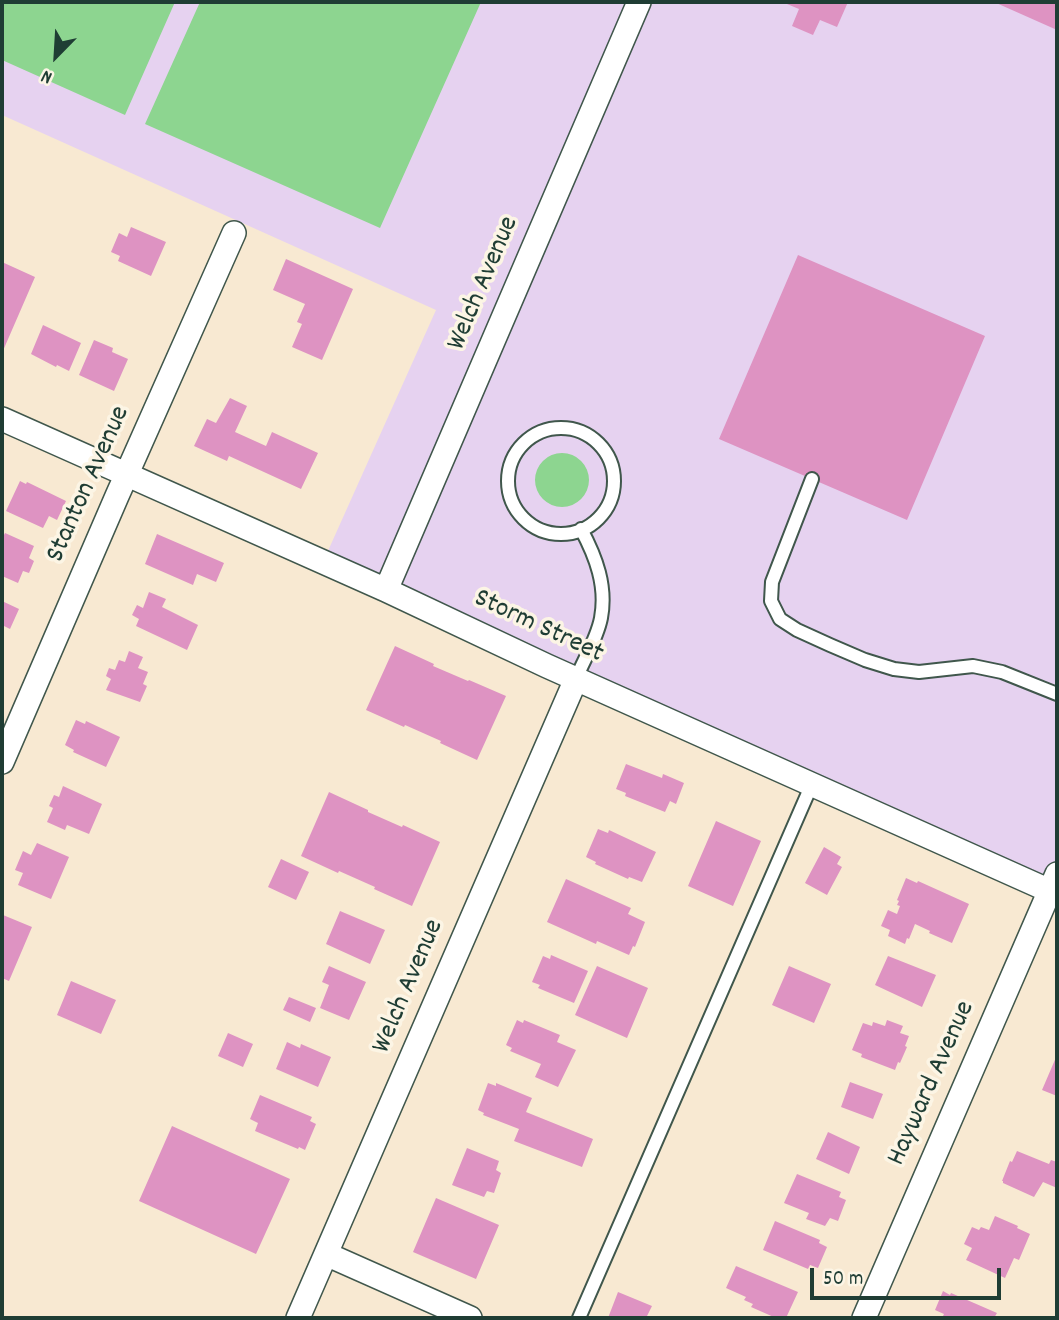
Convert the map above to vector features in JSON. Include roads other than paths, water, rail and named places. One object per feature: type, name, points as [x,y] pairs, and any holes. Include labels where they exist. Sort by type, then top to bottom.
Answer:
[{"type":"street","name":"Welch Avenue","points":[[386,590],[639,2]]},
{"type":"street","name":"Stanton Avenue","points":[[2,762],[234,233]]},
{"type":"street","name":"Storm Street","points":[[2,418],[812,784],[1055,886]]},
{"type":"street","name":"Welch Avenue","points":[[298,1318],[576,679]]},
{"type":"street","name":"Hayward Avenue","points":[[864,1318],[1055,886]]},
{"type":"street","points":[[326,1254],[470,1318]]},
{"type":"lane","points":[[558,428],[574,430],[590,437],[603,448],[611,463],[614,480],[611,497],[604,512],[592,524],[581,529],[558,534],[541,530],[526,520],[514,506],[509,489],[509,471],[515,454],[526,440],[541,432],[558,428]]},
{"type":"lane","points":[[812,479],[772,582],[771,601],[780,618],[797,630],[830,645],[864,660],[894,669],[919,672],[973,666],[1002,672],[1057,694]]},
{"type":"lane","points":[[576,679],[596,634],[602,601],[602,583],[592,549],[581,529]]},
{"type":"lane","points":[[579,1318],[812,784]]}]
